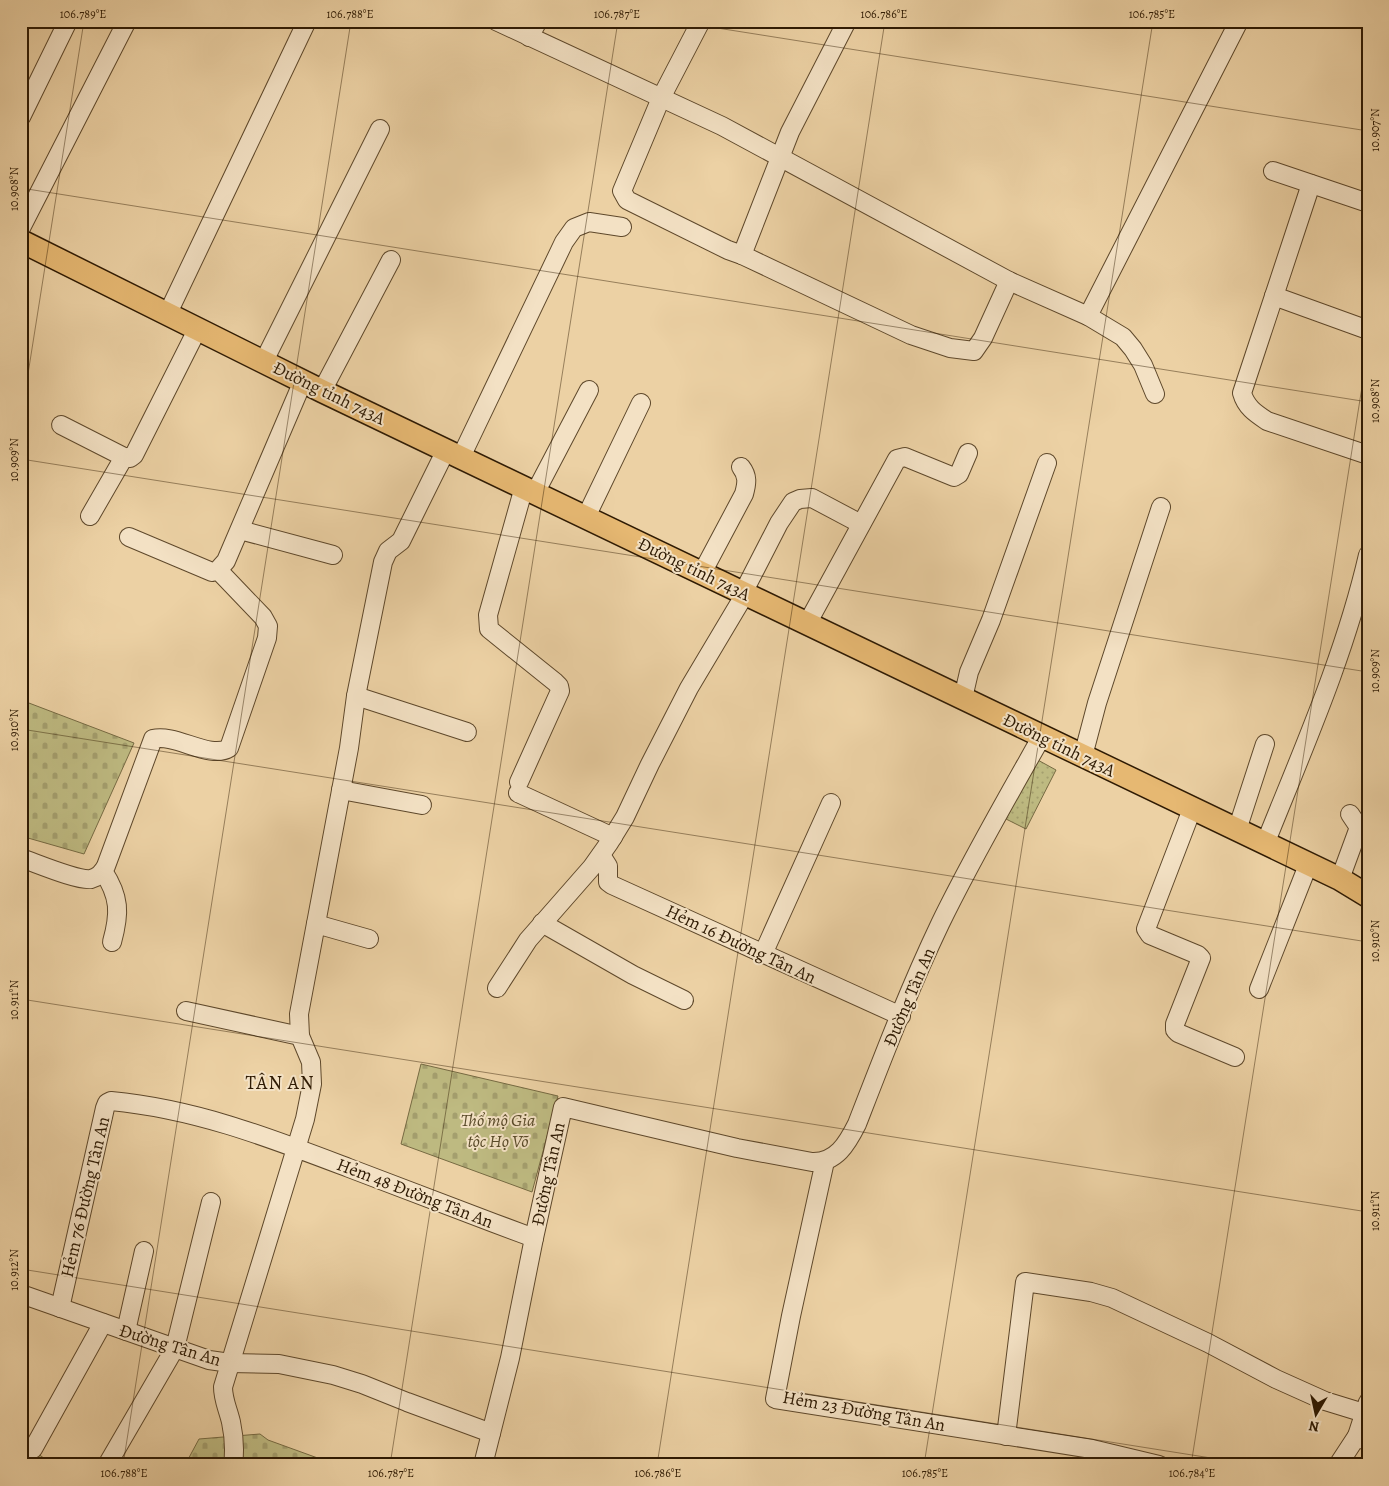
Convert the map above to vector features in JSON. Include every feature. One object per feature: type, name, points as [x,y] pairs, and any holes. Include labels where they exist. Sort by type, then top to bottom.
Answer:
[{"type":"main road","name":"Đường tỉnh 743A","points":[[21,241],[313,386],[1340,880],[1366,889]]},
{"type":"street","points":[[21,117],[68,21]]},
{"type":"street","points":[[21,228],[127,21]]},
{"type":"street","points":[[168,313],[307,21]]},
{"type":"street","points":[[496,21],[722,126],[781,156],[1009,281],[1088,316],[1123,337],[1143,365],[1155,394]]},
{"type":"street","points":[[528,37],[538,21]]},
{"type":"street","points":[[701,21],[661,98],[622,191],[627,200],[728,250],[911,335],[950,348],[974,351],[983,338],[1009,281]]},
{"type":"street","points":[[742,255],[790,132],[847,21]]},
{"type":"street","points":[[1088,316],[1239,21]]},
{"type":"street","points":[[264,361],[380,129]]},
{"type":"street","points":[[1273,171],[1368,203]]},
{"type":"street","points":[[1311,184],[1242,393],[1244,402],[1253,412],[1267,421],[1368,455]]},
{"type":"street","points":[[233,1465],[234,1443],[223,1396],[225,1379],[297,1148],[312,1084],[311,1062],[300,1036],[299,1014],[349,748],[356,696],[383,562],[388,551],[401,541],[454,453],[564,242],[574,228],[589,222],[622,227]]},
{"type":"street","points":[[129,537],[212,572],[218,570],[226,561],[313,386],[391,260]]},
{"type":"street","points":[[1274,296],[1368,330]]},
{"type":"street","points":[[61,425],[124,458],[130,458],[134,455],[198,328]]},
{"type":"street","points":[[589,390],[530,490],[488,615],[488,624],[489,628],[555,682],[559,686],[560,691],[518,788],[613,837]]},
{"type":"street","points":[[586,517],[641,403]]},
{"type":"street","points":[[807,624],[897,459],[905,458],[954,477],[959,474],[968,453]]},
{"type":"street","points":[[90,516],[124,458]]},
{"type":"street","points":[[963,698],[970,672],[992,620],[1047,463]]},
{"type":"street","points":[[702,573],[744,494],[747,484],[746,473],[740,467]]},
{"type":"street","points":[[497,988],[528,940],[613,837],[625,817],[689,688],[744,593],[779,523],[793,502],[812,498],[861,524]]},
{"type":"street","points":[[1083,756],[1097,703],[1161,507]]},
{"type":"street","points":[[240,530],[333,555]]},
{"type":"street","points":[[1265,844],[1344,640],[1359,593],[1368,555]]},
{"type":"street","points":[[21,858],[81,878],[92,878],[101,874],[153,738],[169,738],[212,750],[224,751],[229,748],[267,638],[268,626],[263,617],[218,570]]},
{"type":"street","points":[[356,696],[467,732]]},
{"type":"street","name":"Đường Tân An","points":[[21,1294],[209,1360],[230,1363],[279,1364],[333,1374],[491,1433],[514,1340],[563,1107],[768,1155],[812,1162],[825,1161],[839,1152],[850,1139],[942,922],[997,816],[1042,736]]},
{"type":"street","points":[[1237,830],[1264,744]]},
{"type":"street","points":[[340,790],[422,805]]},
{"type":"street","points":[[762,954],[831,803]]},
{"type":"street","points":[[1192,808],[1146,929],[1150,935],[1198,954],[1201,958],[1174,1024],[1175,1030],[1178,1033],[1235,1057]]},
{"type":"street","points":[[1340,880],[1358,830],[1358,826],[1350,814]]},
{"type":"street","name":"Hẻm 16 Đường Tân An","points":[[600,855],[608,866],[608,882],[612,885],[901,1016]]},
{"type":"street","points":[[1259,989],[1308,864]]},
{"type":"street","points":[[103,871],[112,884],[117,899],[118,913],[112,942]]},
{"type":"street","points":[[542,923],[633,975],[684,1000]]},
{"type":"street","points":[[316,924],[369,939]]},
{"type":"street","points":[[186,1011],[300,1036]]},
{"type":"street","name":"Hẻm 76 Đường Tân An","points":[[60,1308],[107,1103],[111,1101],[143,1104],[198,1115],[297,1148]]},
{"type":"street","name":"Hẻm 48 Đường Tân An","points":[[297,1148],[534,1238]]},
{"type":"street","name":"Hẻm 23 Đường Tân An","points":[[825,1161],[775,1399],[1092,1449],[1159,1465]]},
{"type":"street","points":[[107,1465],[175,1348],[212,1202]]},
{"type":"street","points":[[126,1331],[144,1251]]},
{"type":"street","points":[[1006,1436],[1025,1282],[1091,1292],[1112,1298],[1324,1401],[1366,1407],[1362,1439],[1338,1465]]},
{"type":"street","points":[[33,1449],[103,1323]]},
{"type":"street","points":[[483,1465],[491,1433]]},
{"type":"green space","points":[[21,700],[134,743],[84,854],[21,836]]},
{"type":"green space","points":[[1036,759],[1056,770],[1026,829],[1006,819]]},
{"type":"green space","name":"Thổ mộ Gia tộc Họ Võ","points":[[421,1064],[558,1096],[532,1192],[401,1144]]},
{"type":"green space","points":[[260,1434],[268,1440],[337,1465],[185,1465],[199,1439]]},
{"type":"green space","points":[[21,1441],[53,1465],[21,1465]]},
{"type":"district","name":"TÂN AN","points":[[280,1083]]}]
